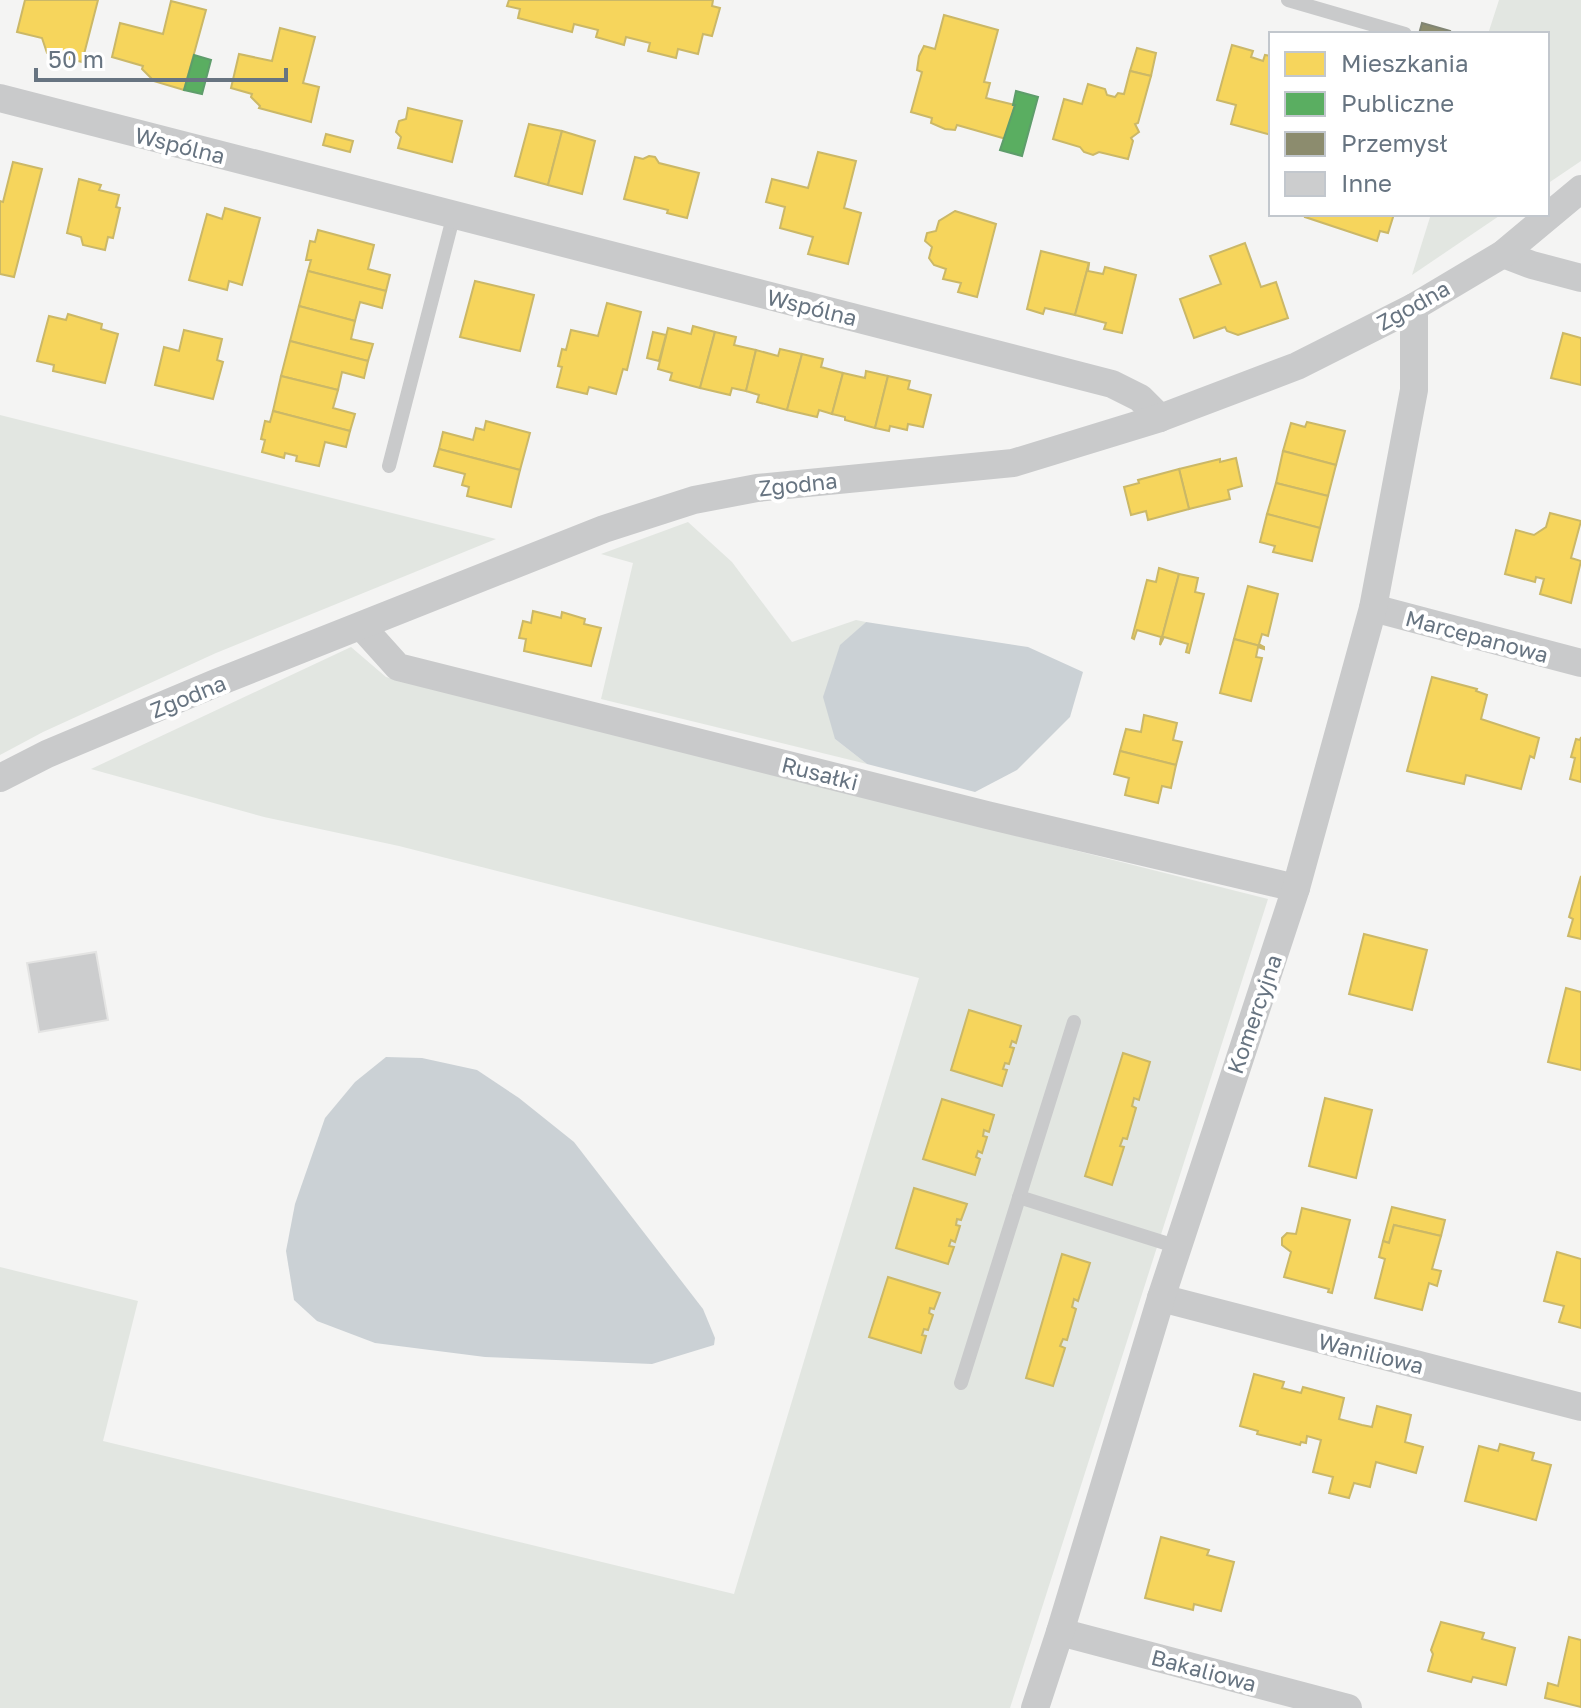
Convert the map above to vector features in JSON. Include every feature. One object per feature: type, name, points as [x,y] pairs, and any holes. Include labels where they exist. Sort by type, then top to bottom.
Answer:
[{"type":"street","name":"Wspólna","points":[[0,98],[1112,384],[1140,398],[1160,418]]},
{"type":"street","name":"Zgodna","points":[[1549,216],[1581,189]]},
{"type":"street","name":"Zgodna","points":[[0,778],[47,754],[216,683],[604,529],[694,500],[757,488],[1013,463],[1160,418],[1297,366],[1414,307],[1503,254],[1549,216]]},
{"type":"street","points":[[1503,254],[1581,278]]},
{"type":"street","name":"Komercyjna","points":[[1035,1708],[1161,1298],[1296,888],[1373,608],[1414,390],[1414,307]]},
{"type":"street","name":"Marcepanowa","points":[[1373,608],[1581,663]]},
{"type":"street","name":"Rusałki","points":[[362,627],[398,667],[987,815],[1296,888]]},
{"type":"street","name":"Waniliowa","points":[[1161,1298],[1581,1407]]},
{"type":"street","name":"Bakaliowa","points":[[1060,1632],[1348,1708]]},
{"type":"lane","points":[[1288,0],[1398,32]]},
{"type":"lane","points":[[389,466],[454,214]]},
{"type":"lane","points":[[961,1383],[1074,1022]]},
{"type":"lane","points":[[1019,1197],[1178,1247]]},
{"type":"shaded area","points":[[1499,0],[1581,0],[1581,161],[1549,183],[1549,32],[1489,32]]},
{"type":"shaded area","points":[[1430,216],[1499,216],[1412,275]]},
{"type":"shaded area","points":[[0,415],[496,539],[216,653],[43,732],[0,755]]},
{"type":"shaded area","points":[[688,522],[732,562],[792,642],[856,620],[866,622],[840,646],[835,739],[867,764],[601,699],[633,563],[601,554]]},
{"type":"shaded area","points":[[866,622],[1028,647],[1083,672],[1070,717],[1017,770],[975,792],[867,764],[835,739],[823,697],[840,645]]},
{"type":"shaded area","points":[[351,647],[386,677],[1268,899],[1010,1708],[0,1708],[0,1267],[138,1301],[103,1441],[734,1594],[919,978],[399,846],[264,817],[91,769]]},
{"type":"shaded area","points":[[386,1057],[422,1058],[477,1070],[519,1098],[574,1142],[703,1309],[715,1338],[714,1345],[652,1364],[485,1357],[375,1343],[317,1321],[294,1300],[286,1251],[295,1204],[325,1118],[355,1082]]},
{"type":"building: Mieszkania","points":[[25,0],[98,0],[82,62],[47,53],[42,38],[17,32]]},
{"type":"building: Mieszkania","points":[[509,0],[713,0],[712,6],[720,8],[712,36],[703,34],[698,54],[678,49],[676,58],[648,51],[650,43],[626,37],[624,45],[596,37],[598,30],[574,24],[572,32],[518,18],[520,9],[507,6]]},
{"type":"building: Mieszkania","points":[[171,1],[206,10],[184,90],[150,80],[143,66],[112,57],[120,23],[163,34]]},
{"type":"building: Mieszkania","points":[[944,15],[998,30],[984,82],[990,83],[986,98],[1015,105],[1006,139],[957,125],[955,130],[945,129],[931,123],[932,118],[911,112],[922,72],[917,70],[919,56],[924,46],[935,49]]},
{"type":"building: Mieszkania","points":[[280,28],[315,37],[303,83],[319,87],[311,122],[259,108],[252,94],[231,88],[239,54],[272,61]]},
{"type":"building: Mieszkania","points":[[1232,45],[1253,51],[1251,57],[1263,61],[1265,55],[1269,56],[1269,134],[1231,124],[1236,105],[1217,100]]},
{"type":"building: Mieszkania","points":[[1137,48],[1156,53],[1151,76],[1130,71]]},
{"type":"building: Mieszkania","points":[[1130,71],[1151,76],[1138,123],[1135,124],[1139,132],[1131,138],[1133,141],[1128,159],[1099,152],[1093,155],[1080,147],[1053,139],[1064,99],[1082,104],[1088,84],[1105,89],[1107,95],[1115,97],[1118,93],[1124,94]]},
{"type":"building: Mieszkania","points":[[408,108],[462,121],[452,162],[398,148],[401,137],[396,132],[399,121],[406,119]]},
{"type":"building: Mieszkania","points":[[529,124],[562,131],[548,185],[515,176]]},
{"type":"building: Mieszkania","points":[[562,131],[595,141],[582,194],[548,185]]},
{"type":"building: Mieszkania","points":[[326,134],[353,141],[350,152],[323,145]]},
{"type":"building: Mieszkania","points":[[818,152],[856,161],[844,208],[861,213],[848,264],[808,254],[813,237],[780,228],[785,207],[766,202],[772,179],[808,188]]},
{"type":"building: Mieszkania","points":[[635,157],[643,159],[655,157],[659,163],[699,173],[687,218],[624,199]]},
{"type":"building: Mieszkania","points":[[13,162],[42,169],[14,277],[0,274],[0,201],[3,202]]},
{"type":"building: Mieszkania","points":[[79,179],[101,185],[99,190],[119,195],[116,207],[120,208],[113,238],[108,237],[105,250],[83,245],[81,237],[67,233]]},
{"type":"building: Mieszkania","points":[[225,208],[260,218],[242,285],[229,281],[227,290],[189,280],[207,214],[222,219]]},
{"type":"building: Mieszkania","points":[[955,211],[996,224],[977,297],[958,292],[961,283],[943,279],[946,269],[934,265],[929,258],[932,247],[925,241],[927,233],[936,231],[939,221]]},
{"type":"building: Mieszkania","points":[[1393,216],[1388,233],[1380,231],[1377,241],[1305,217]]},
{"type":"building: Mieszkania","points":[[318,230],[374,245],[368,269],[390,275],[386,291],[308,271],[311,260],[306,260],[310,241],[315,242]]},
{"type":"building: Mieszkania","points":[[1245,243],[1261,287],[1276,282],[1288,318],[1238,335],[1225,327],[1194,338],[1180,299],[1221,284],[1210,256]]},
{"type":"building: Mieszkania","points":[[1041,251],[1089,263],[1075,315],[1045,308],[1043,314],[1027,309]]},
{"type":"building: Mieszkania","points":[[1089,263],[1088,271],[1103,274],[1105,267],[1136,275],[1122,333],[1104,329],[1106,323],[1075,315]]},
{"type":"building: Mieszkania","points":[[308,271],[386,291],[382,308],[360,302],[355,321],[299,306]]},
{"type":"building: Mieszkania","points":[[475,281],[534,295],[520,351],[460,337]]},
{"type":"building: Mieszkania","points":[[607,303],[641,312],[627,370],[623,369],[616,394],[589,387],[587,394],[557,387],[562,349],[566,350],[571,330],[598,336]]},
{"type":"building: Mieszkania","points":[[299,306],[355,321],[351,339],[373,344],[368,361],[290,341]]},
{"type":"building: Mieszkania","points":[[68,314],[102,324],[101,329],[118,334],[105,383],[53,371],[54,365],[37,361],[49,316],[66,320]]},
{"type":"building: Mieszkania","points":[[693,326],[715,332],[700,388],[670,380],[672,373],[658,369],[668,328],[691,334]]},
{"type":"building: Mieszkania","points":[[184,330],[222,339],[217,360],[223,362],[213,399],[155,385],[164,347],[179,351]]},
{"type":"building: Mieszkania","points":[[653,332],[666,335],[659,361],[647,358]]},
{"type":"building: Mieszkania","points":[[715,332],[736,337],[734,345],[756,350],[746,391],[732,388],[730,395],[700,388]]},
{"type":"building: Mieszkania","points":[[1563,333],[1581,338],[1581,385],[1551,378]]},
{"type":"building: Mieszkania","points":[[290,341],[368,361],[364,378],[342,372],[338,390],[281,376]]},
{"type":"building: Mieszkania","points":[[780,349],[802,354],[787,410],[757,402],[759,395],[746,391],[756,350],[778,356]]},
{"type":"building: Mieszkania","points":[[802,354],[823,359],[821,367],[843,373],[832,414],[819,410],[817,417],[787,410]]},
{"type":"building: Mieszkania","points":[[866,371],[888,376],[875,428],[832,414],[843,373],[865,378]]},
{"type":"building: Mieszkania","points":[[281,376],[338,390],[333,408],[355,414],[350,431],[273,411]]},
{"type":"building: Mieszkania","points":[[888,376],[910,381],[908,389],[931,395],[923,427],[908,424],[907,430],[890,426],[889,431],[875,428]]},
{"type":"building: Mieszkania","points":[[273,411],[350,431],[346,447],[325,442],[319,466],[296,461],[297,456],[285,453],[284,458],[262,452],[265,421],[270,422]]},
{"type":"building: Mieszkania","points":[[486,421],[530,433],[520,470],[439,449],[443,432],[473,440],[476,428],[484,430]]},
{"type":"building: Mieszkania","points":[[1307,422],[1345,431],[1336,465],[1283,451],[1291,423],[1305,427]]},
{"type":"building: Mieszkania","points":[[439,449],[520,470],[511,507],[467,496],[469,487],[462,485],[465,474],[434,466]]},
{"type":"building: Mieszkania","points":[[1283,451],[1336,465],[1328,496],[1276,483]]},
{"type":"building: Mieszkania","points":[[1236,458],[1242,486],[1228,490],[1230,499],[1189,509],[1179,469]]},
{"type":"building: Mieszkania","points":[[1179,469],[1189,509],[1148,520],[1146,511],[1131,515],[1124,487]]},
{"type":"building: Mieszkania","points":[[1276,483],[1328,496],[1320,528],[1267,514]]},
{"type":"building: Mieszkania","points":[[1550,513],[1581,521],[1571,558],[1581,561],[1571,603],[1540,594],[1544,579],[1536,577],[1535,582],[1505,574],[1516,530],[1534,535],[1546,527]]},
{"type":"building: Mieszkania","points":[[1267,514],[1320,528],[1312,561],[1273,552],[1275,546],[1260,542]]},
{"type":"building: Mieszkania","points":[[1159,568],[1179,574],[1160,645],[1161,637],[1137,630],[1132,638],[1147,580],[1156,582]]},
{"type":"building: Mieszkania","points":[[1179,574],[1198,578],[1195,592],[1204,594],[1189,653],[1186,652],[1188,644],[1164,637],[1160,645]]},
{"type":"building: Mieszkania","points":[[1248,586],[1278,594],[1268,636],[1262,634],[1259,644],[1264,647],[1234,639]]},
{"type":"building: Mieszkania","points":[[533,611],[561,618],[562,612],[585,619],[584,624],[601,628],[591,666],[524,651],[526,639],[519,638],[523,621],[531,623]]},
{"type":"building: Mieszkania","points":[[1234,639],[1264,647],[1258,647],[1256,657],[1262,658],[1251,701],[1220,693]]},
{"type":"building: Mieszkania","points":[[1432,677],[1477,689],[1487,695],[1481,719],[1539,738],[1534,758],[1530,756],[1521,789],[1466,775],[1464,784],[1407,771]]},
{"type":"building: Mieszkania","points":[[1144,715],[1177,723],[1173,740],[1182,742],[1176,765],[1120,751],[1126,729],[1141,732]]},
{"type":"building: Mieszkania","points":[[1581,737],[1581,782],[1570,779],[1575,758],[1571,757],[1576,739],[1580,740]]},
{"type":"building: Mieszkania","points":[[1120,751],[1176,765],[1171,788],[1162,786],[1158,803],[1125,795],[1129,778],[1114,774]]},
{"type":"building: Mieszkania","points":[[1581,876],[1581,939],[1568,936],[1573,919],[1569,917]]},
{"type":"building: Mieszkania","points":[[1364,934],[1427,950],[1412,1010],[1349,994]]},
{"type":"building: Mieszkania","points":[[1566,988],[1581,992],[1581,1070],[1548,1062]]},
{"type":"building: Mieszkania","points":[[969,1010],[1021,1026],[1016,1043],[1012,1041],[1010,1047],[1014,1048],[1009,1064],[1005,1063],[1003,1069],[1007,1070],[1002,1086],[951,1070]]},
{"type":"building: Mieszkania","points":[[1123,1053],[1150,1062],[1139,1100],[1134,1098],[1132,1106],[1136,1108],[1127,1139],[1123,1138],[1120,1146],[1124,1147],[1112,1185],[1085,1176]]},
{"type":"building: Mieszkania","points":[[1325,1098],[1372,1110],[1356,1178],[1309,1166]]},
{"type":"building: Mieszkania","points":[[942,1099],[994,1115],[989,1132],[984,1130],[983,1136],[987,1137],[982,1153],[978,1151],[976,1157],[980,1159],[975,1175],[923,1159]]},
{"type":"building: Mieszkania","points":[[914,1188],[967,1204],[961,1220],[957,1219],[956,1225],[960,1226],[955,1242],[951,1240],[949,1246],[954,1247],[948,1264],[896,1248]]},
{"type":"building: Mieszkania","points":[[1392,1207],[1445,1220],[1441,1236],[1394,1225],[1389,1243],[1383,1241]]},
{"type":"building: Mieszkania","points":[[1302,1208],[1350,1220],[1332,1293],[1328,1292],[1329,1289],[1284,1277],[1291,1252],[1282,1245],[1282,1238],[1287,1233],[1296,1234]]},
{"type":"building: Mieszkania","points":[[1394,1225],[1441,1236],[1432,1269],[1441,1271],[1437,1286],[1429,1283],[1422,1310],[1375,1298],[1385,1259],[1379,1257],[1383,1241],[1389,1243]]},
{"type":"building: Mieszkania","points":[[1557,1252],[1581,1259],[1581,1328],[1559,1322],[1564,1306],[1544,1301]]},
{"type":"building: Mieszkania","points":[[1062,1254],[1090,1263],[1078,1301],[1074,1299],[1072,1307],[1076,1309],[1067,1340],[1063,1339],[1060,1346],[1065,1348],[1053,1386],[1026,1378]]},
{"type":"building: Mieszkania","points":[[888,1277],[940,1293],[934,1309],[930,1308],[929,1313],[933,1315],[928,1330],[924,1329],[922,1335],[926,1336],[921,1353],[869,1337]]},
{"type":"building: Mieszkania","points":[[1254,1374],[1284,1382],[1282,1388],[1301,1393],[1303,1387],[1344,1398],[1339,1419],[1372,1427],[1377,1406],[1411,1415],[1405,1442],[1423,1447],[1416,1473],[1376,1462],[1370,1487],[1354,1483],[1349,1498],[1329,1493],[1333,1477],[1313,1472],[1321,1440],[1307,1436],[1306,1443],[1301,1442],[1300,1445],[1257,1434],[1258,1431],[1240,1426]]},
{"type":"building: Mieszkania","points":[[1500,1444],[1534,1453],[1532,1460],[1551,1465],[1536,1520],[1465,1501],[1479,1446],[1498,1451]]},
{"type":"building: Mieszkania","points":[[1161,1537],[1209,1550],[1207,1555],[1234,1562],[1221,1611],[1194,1604],[1193,1610],[1145,1598]]},
{"type":"building: Mieszkania","points":[[1441,1622],[1484,1633],[1482,1639],[1515,1648],[1506,1685],[1473,1677],[1471,1682],[1428,1671],[1433,1654],[1431,1650]]},
{"type":"building: Mieszkania","points":[[1569,1637],[1581,1640],[1581,1707],[1545,1698],[1548,1683],[1558,1686]]},
{"type":"building: Publiczne","points":[[194,55],[211,60],[202,94],[184,90]]},
{"type":"building: Publiczne","points":[[1016,91],[1038,97],[1022,156],[1000,150],[1015,105]]},
{"type":"building: Przemysł","points":[[1422,23],[1450,31],[1450,32],[1420,32]]},
{"type":"building: Inne","points":[[96,952],[108,1020],[39,1032],[27,963]]}]
